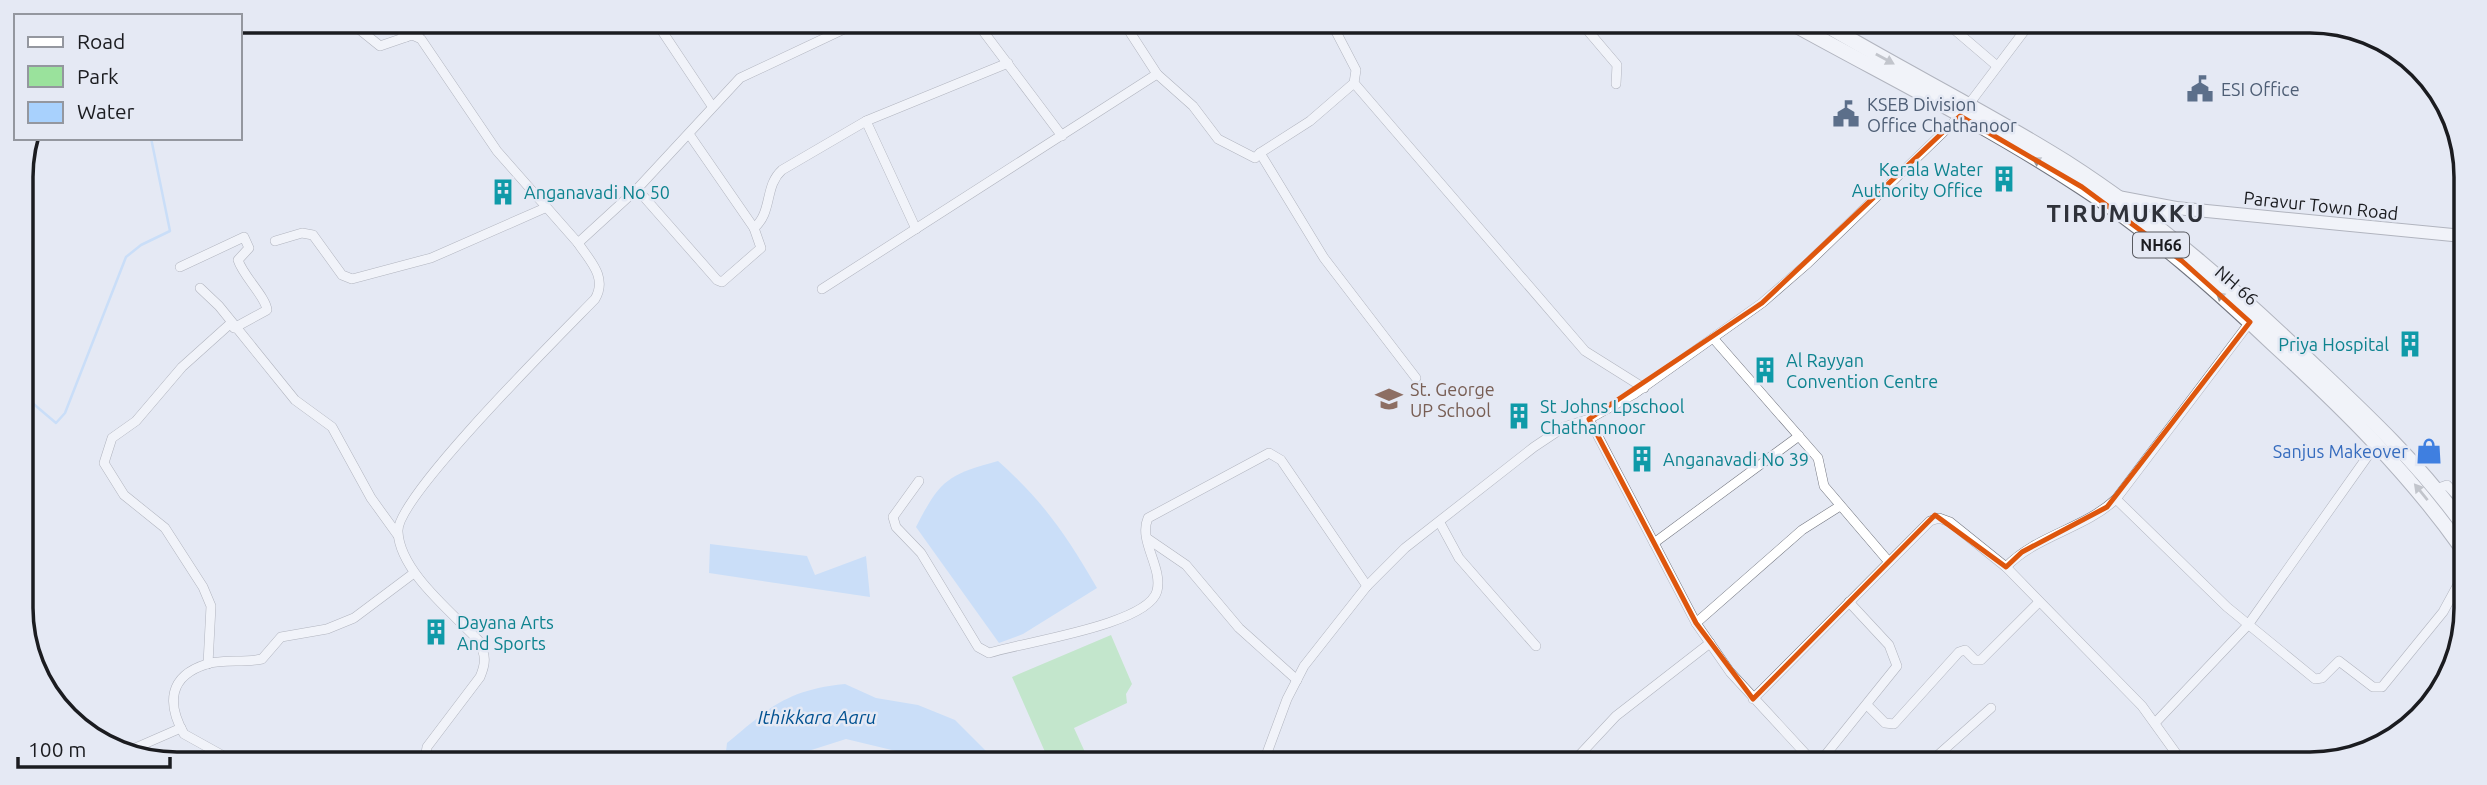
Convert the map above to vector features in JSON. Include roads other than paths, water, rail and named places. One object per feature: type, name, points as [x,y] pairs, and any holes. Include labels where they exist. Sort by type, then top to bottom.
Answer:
[{"type":"highway","name":"NH 66","points":[[1811,33],[1964,111],[2118,197],[2246,301],[2394,443],[2454,513]]},
{"type":"highway","name":"NH 66","points":[[1839,33],[2081,187],[2182,261],[2377,443],[2424,495],[2454,537]]},
{"type":"main road","name":"Paravur Town Road","points":[[2118,197],[2176,208],[2454,235]]},
{"type":"main road","points":[[2152,223],[2176,208]]},
{"type":"street","points":[[1131,34],[1157,74],[1193,106],[1218,139],[1255,158],[1310,121],[1354,83],[1356,70],[1337,33]]},
{"type":"street","points":[[1591,33],[1617,65],[1616,84]]},
{"type":"street","points":[[1959,33],[1997,66]]},
{"type":"street","points":[[1268,751],[1297,680],[1367,586],[1405,548],[1534,447],[1564,427],[1589,419],[1644,388],[1762,303],[1964,111],[2022,33]]},
{"type":"street","points":[[365,34],[380,46],[413,34]]},
{"type":"street","points":[[397,534],[404,511],[491,405],[598,293],[600,276],[578,243],[544,208],[497,151],[424,42],[407,34]]},
{"type":"street","points":[[664,34],[712,106]]},
{"type":"street","points":[[578,243],[637,189],[740,78],[834,34]]},
{"type":"street","points":[[985,34],[1062,136]]},
{"type":"street","points":[[754,228],[765,217],[777,174],[866,121],[1008,63]]},
{"type":"street","points":[[822,289],[1157,74]]},
{"type":"street","points":[[1354,83],[1577,343],[1589,355],[1644,388]]},
{"type":"street","points":[[866,121],[916,229]]},
{"type":"street","points":[[637,189],[719,282],[761,248],[754,228],[689,134]]},
{"type":"street","points":[[1260,153],[1324,258],[1416,378]]},
{"type":"street","points":[[275,241],[303,233],[313,235],[342,275],[352,279],[431,258],[544,208]]},
{"type":"street","points":[[180,267],[244,236],[249,248],[238,260],[247,279],[266,303],[267,310],[232,325],[182,367],[136,421],[111,438],[104,463],[124,495],[165,527],[203,587],[211,606],[208,664]]},
{"type":"street","points":[[200,288],[295,400],[332,427],[371,498],[397,534],[414,573],[479,641],[486,664],[480,677],[427,747],[426,752]]},
{"type":"street","points":[[2006,566],[2022,552],[2097,515],[2116,499],[2250,322]]},
{"type":"street","points":[[1713,338],[1818,458],[1821,482],[1889,562]]},
{"type":"street","points":[[1589,419],[1696,623],[1754,699],[1804,751]]},
{"type":"street","points":[[1654,544],[1798,436]]},
{"type":"street","points":[[2155,723],[2248,625],[2377,443]]},
{"type":"street","points":[[919,481],[893,517],[895,527],[921,553],[978,647],[989,653],[1109,625],[1146,608],[1155,598],[1158,587],[1158,572],[1146,523],[1152,515],[1260,456],[1274,454],[1367,586]]},
{"type":"street","points":[[2436,489],[2447,485],[2454,492]]},
{"type":"street","points":[[2116,499],[2248,625],[2315,680],[2322,678],[2339,661],[2378,689],[2388,682],[2443,612],[2454,592]]},
{"type":"street","points":[[1696,623],[1802,530],[1840,506]]},
{"type":"street","points":[[1754,699],[1936,517],[1950,522],[2006,566],[2038,603],[2143,706],[2175,751]]},
{"type":"street","points":[[1440,523],[1459,558],[1536,646]]},
{"type":"street","points":[[1148,539],[1186,565],[1239,628],[1297,680]]},
{"type":"street","points":[[216,752],[184,734],[174,712],[174,691],[184,677],[208,664],[262,659],[281,637],[327,629],[354,618],[414,573]]},
{"type":"street","points":[[1828,751],[1894,673],[1897,660],[1889,645],[1849,602]]},
{"type":"street","points":[[1867,705],[1888,725],[1894,724],[1959,652],[1965,650],[1975,660],[1981,660],[2038,603]]},
{"type":"street","points":[[1583,751],[1616,716],[1710,643]]},
{"type":"street","points":[[1942,751],[1991,708]]},
{"type":"street","points":[[139,747],[181,728]]},
{"type":"water","points":[[998,461],[1054,520],[1097,588],[1023,634],[999,643],[916,527],[932,499],[947,482],[967,471]]},
{"type":"water","points":[[710,544],[807,556],[815,575],[866,556],[870,597],[709,573]]},
{"type":"water","name":"Ithikkara Aaru","points":[[845,684],[876,698],[918,705],[955,720],[987,752],[899,752],[846,739],[806,752],[726,752],[727,743],[780,702],[825,687]]},
{"type":"waterway","points":[[33,404],[56,423],[65,413],[126,257],[141,245],[170,231],[151,140]]},
{"type":"place","name":"ESI Office","points":[[2200,89]]},
{"type":"place","name":"KSEB Division Office Chathanoor","points":[[1846,114]]},
{"type":"place","name":"Kerala Water Authority Office","points":[[2004,179]]},
{"type":"place","name":"Anganavadi No 50","points":[[503,192]]},
{"type":"place","name":"Priya Hospital","points":[[2410,344]]},
{"type":"place","name":"Al Rayyan Convention Centre","points":[[1765,370]]},
{"type":"place","name":"St. George UP School","points":[[1389,399]]},
{"type":"place","name":"St Johns Lpschool Chathannoor","points":[[1519,416]]},
{"type":"place","name":"Sanjus Makeover","points":[[2429,451]]},
{"type":"place","name":"Anganavadi No 39","points":[[1642,459]]},
{"type":"place","name":"Dayana Arts And Sports","points":[[436,632]]},
{"type":"district","name":"TIRUMUKKU","points":[[2126,213]]}]
